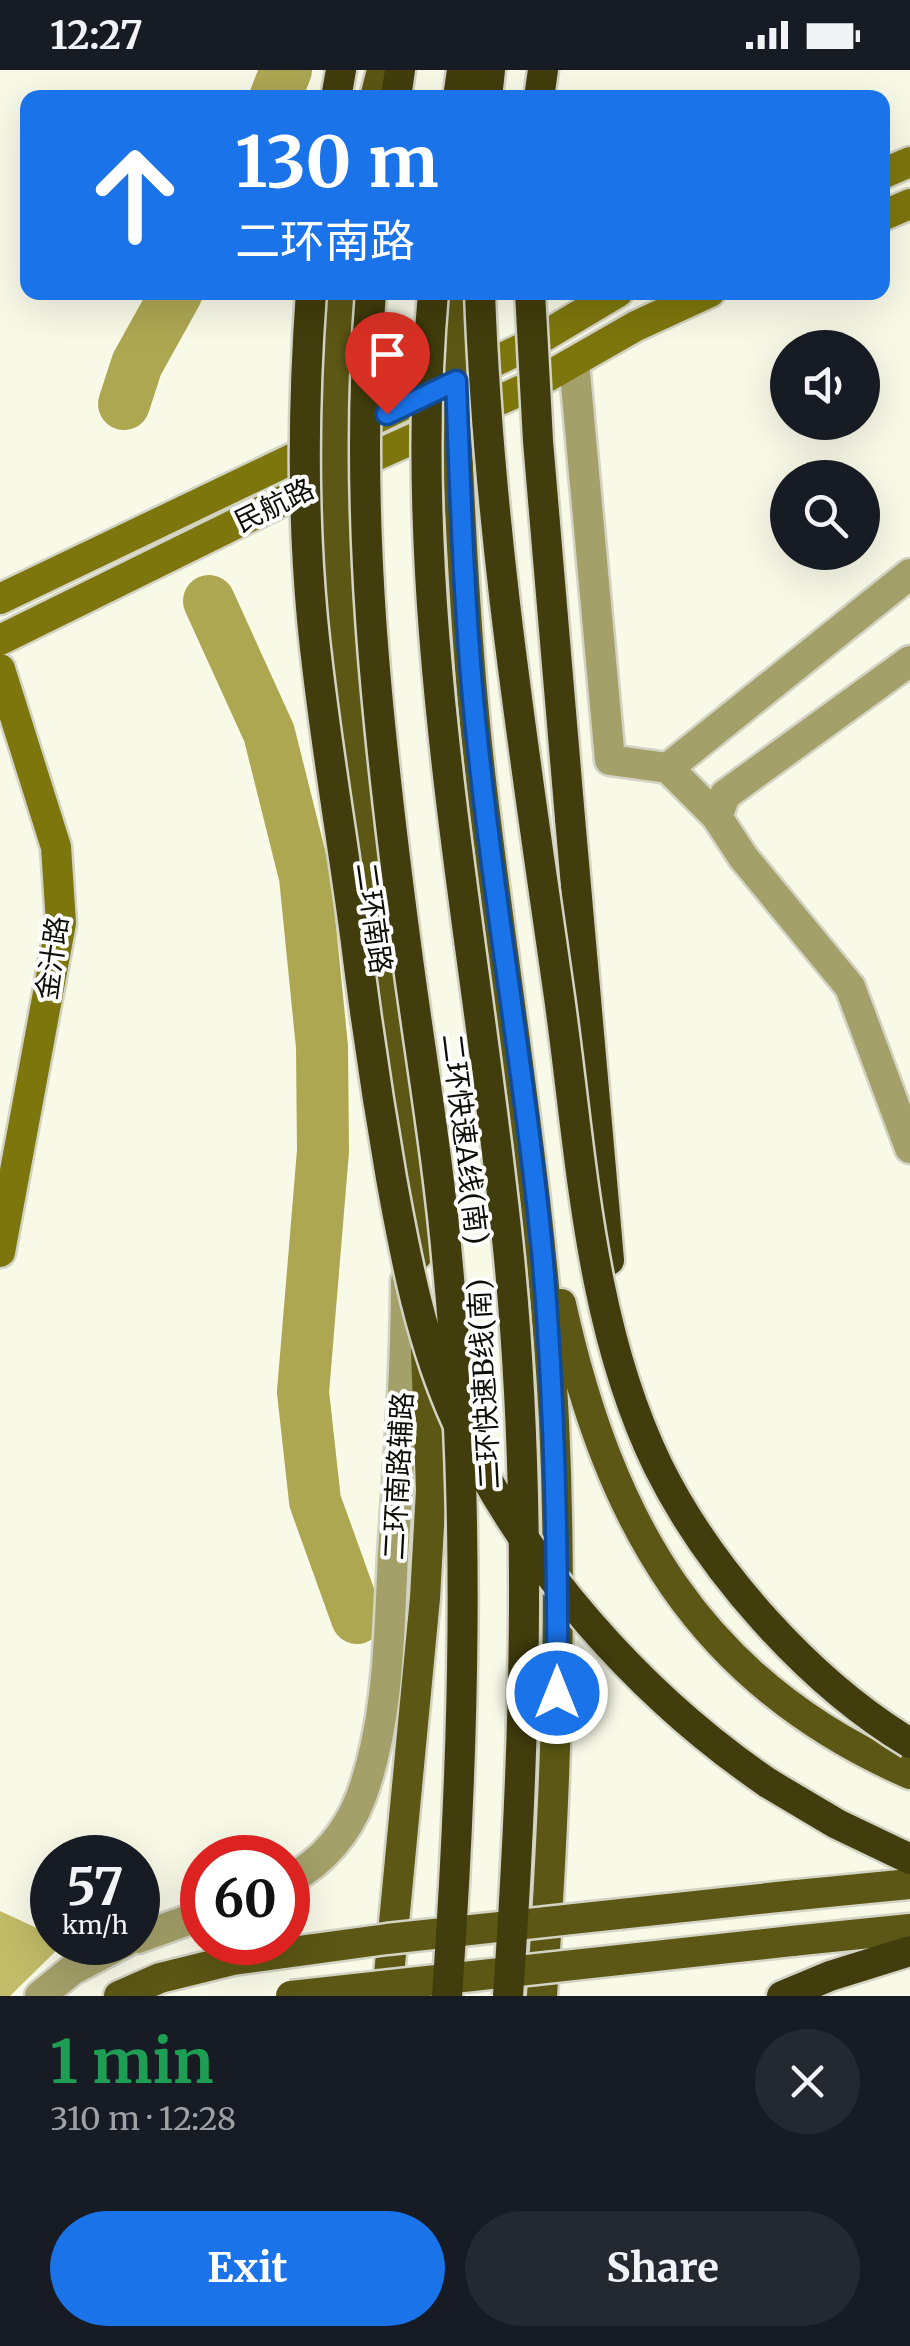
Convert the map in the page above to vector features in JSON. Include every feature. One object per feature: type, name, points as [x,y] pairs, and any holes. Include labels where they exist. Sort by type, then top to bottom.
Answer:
[{"type":"highway","points":[[311,300],[306,482],[312,620],[383,1134],[412,1284],[439,1379],[501,1502],[548,1570],[636,1676],[684,1721],[768,1784],[837,1824],[910,1859]]},
{"type":"highway","name":"二环快速A线(南)","points":[[371,300],[366,507],[377,690],[396,867],[440,1189],[460,1427],[463,1691],[447,1996]]},
{"type":"highway","name":"二环快速B线(南)","points":[[432,300],[427,488],[435,649],[457,859],[503,1202],[521,1424],[524,1692],[508,1996]]},
{"type":"highway","points":[[481,300],[506,601],[591,1229],[602,1298],[618,1361],[637,1416],[682,1509],[706,1548],[830,1682],[910,1743]]},
{"type":"highway","points":[[530,300],[545,535],[604,1224],[617,1318],[637,1416]]},
{"type":"highway","points":[[782,1996],[910,1951]]},
{"type":"main road","name":"二环南路","points":[[343,300],[336,474],[348,693],[419,1269],[430,1428],[421,1650],[387,1996]]},
{"type":"main road","points":[[452,300],[473,700],[545,1290],[557,1508],[556,1733],[542,1996]]},
{"type":"main road","name":"民航路","points":[[0,599],[531,344],[605,300]]},
{"type":"main road","name":"民航路","points":[[0,640],[336,474],[533,386],[636,326],[693,300]]},
{"type":"main road","name":"金汁路","points":[[0,669],[56,847],[61,924],[0,1252]]},
{"type":"main road","points":[[524,1100],[544,1230],[569,1340],[596,1432],[626,1506],[659,1567],[718,1643],[768,1688],[846,1741],[910,1771]]},
{"type":"main road","points":[[430,1428],[454,1683],[453,1800],[438,1996]]},
{"type":"main road","points":[[119,1996],[160,1978],[234,1960],[386,1938],[910,1884]]},
{"type":"main road","points":[[290,1996],[910,1928]]},
{"type":"street","points":[[334,300],[336,437]]},
{"type":"street","points":[[574,362],[610,760],[668,768],[716,818],[743,858],[850,988],[910,1148]]},
{"type":"street","points":[[668,768],[910,574]]},
{"type":"street","points":[[716,818],[725,795],[910,661]]},
{"type":"street","name":"二环南路辅路","points":[[310,1865],[326,1853],[351,1819],[368,1776],[380,1718],[388,1642],[406,1322],[403,1167],[390,1038]]},
{"type":"street","points":[[40,1996],[81,1965]]},
{"type":"shaded area","points":[[0,1911],[30,1925],[30,1965],[42,1965],[10,1996],[0,1996]]},
{"type":"waterway","points":[[278,90],[286,70]]},
{"type":"waterway","points":[[124,404],[137,364],[173,300]]},
{"type":"waterway","points":[[209,601],[269,733],[305,877],[322,1047],[323,1151],[303,1392],[315,1501],[357,1618]]},
{"type":"route","points":[[387,414],[456,381],[474,711],[534,1178],[549,1338],[557,1508],[557,1693]]}]
